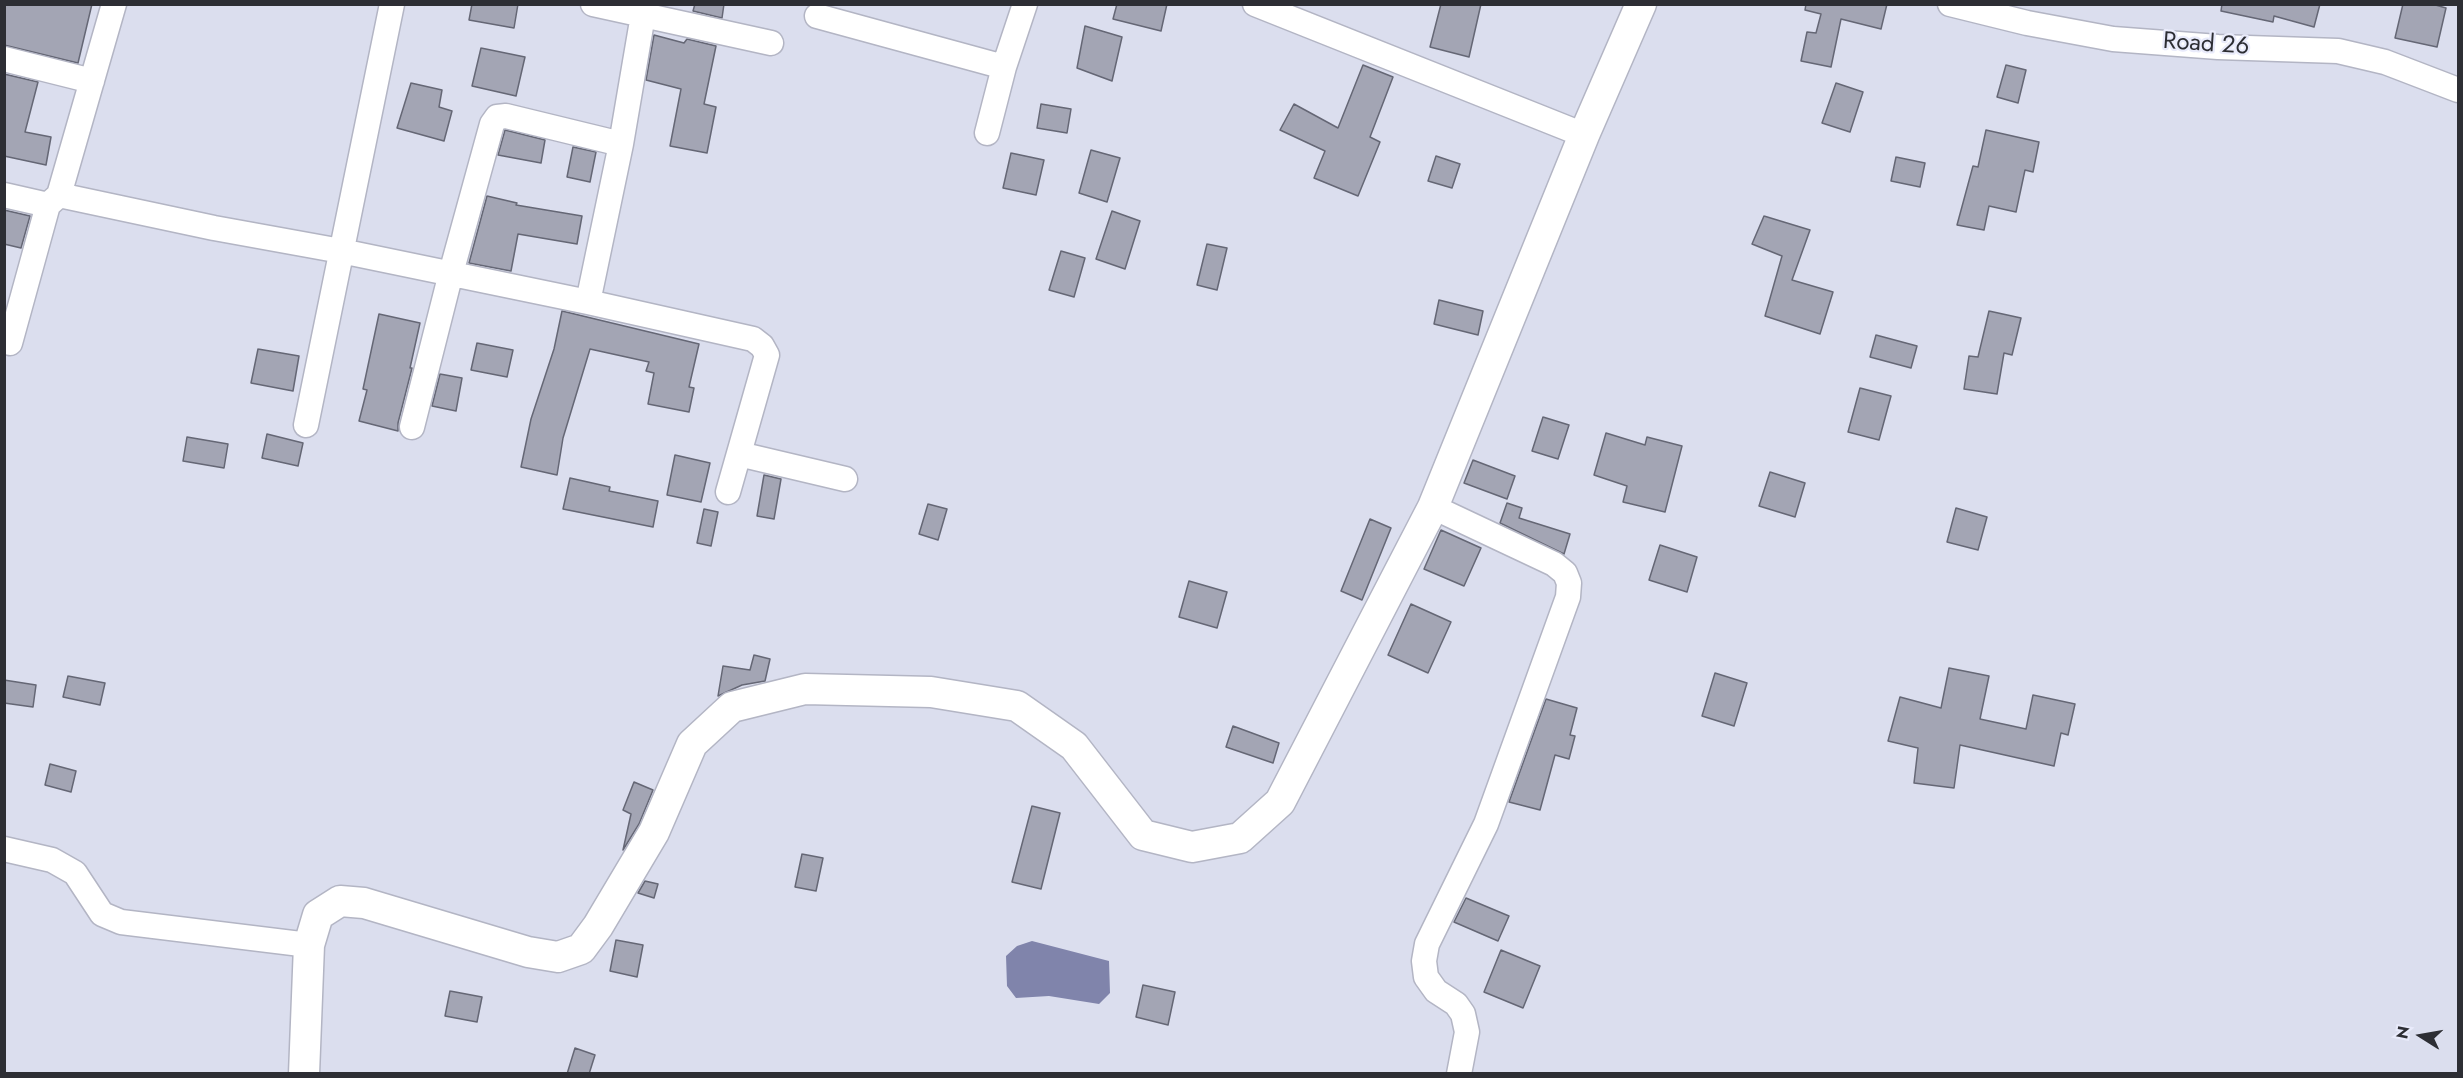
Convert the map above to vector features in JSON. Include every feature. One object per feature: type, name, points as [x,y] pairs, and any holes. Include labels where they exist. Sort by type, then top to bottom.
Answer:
[{"type":"main road","points":[[304,1074],[309,945],[318,915],[340,901],[364,903],[528,952],[558,957],[581,949],[598,926],[654,832],[692,744],[732,707],[805,689],[931,692],[1017,706],[1074,746],[1143,835],[1192,847],[1240,838],[1280,802],[1433,507],[1584,135],[1641,4]]},
{"type":"street","points":[[10,343],[11,312],[53,200],[92,81],[114,4]]},
{"type":"street","points":[[306,425],[392,4]]},
{"type":"street","points":[[593,4],[771,43]]},
{"type":"street","points":[[987,134],[1004,67],[1025,4]]},
{"type":"street","points":[[1255,4],[1584,135]]},
{"type":"street","name":"Road 26","points":[[1950,4],[2027,23],[2113,39],[2218,47],[2338,51],[2385,63],[2458,90]]},
{"type":"street","points":[[588,302],[621,144],[643,15]]},
{"type":"street","points":[[817,16],[1004,67]]},
{"type":"street","points":[[4,59],[92,81]]},
{"type":"street","points":[[412,427],[451,273],[492,124],[497,117],[506,116],[621,144]]},
{"type":"street","points":[[4,195],[53,200],[341,251],[753,339],[762,346],[767,355],[728,492]]},
{"type":"street","points":[[739,454],[845,479]]},
{"type":"street","points":[[1433,507],[1554,564],[1565,573],[1569,583],[1568,597],[1486,824],[1427,944],[1424,961],[1426,976],[1436,991],[1456,1004],[1463,1014],[1467,1032],[1459,1074]]},
{"type":"street","points":[[4,849],[52,860],[75,873],[102,914],[121,922],[309,945]]},
{"type":"water","points":[[1032,941],[1109,961],[1110,993],[1099,1004],[1049,996],[1016,998],[1007,986],[1006,956],[1017,946]]},
{"type":"building","points":[[4,4],[92,4],[78,63],[4,45]]},
{"type":"building","points":[[472,4],[518,4],[514,28],[469,20]]},
{"type":"building","points":[[695,4],[724,4],[722,18],[693,11]]},
{"type":"building","points":[[1117,4],[1167,4],[1161,31],[1113,19]]},
{"type":"building","points":[[1441,4],[1481,4],[1469,57],[1430,47]]},
{"type":"building","points":[[1806,4],[1887,4],[1881,29],[1841,19],[1831,67],[1801,61],[1807,32],[1816,33],[1821,14],[1805,10]]},
{"type":"building","points":[[2222,4],[2320,4],[2314,27],[2274,16],[2273,22],[2221,11]]},
{"type":"building","points":[[2403,4],[2432,4],[2446,8],[2437,47],[2395,38]]},
{"type":"building","points":[[1085,26],[1122,37],[1112,81],[1077,68]]},
{"type":"building","points":[[654,35],[684,43],[687,39],[716,46],[704,104],[716,107],[707,153],[670,146],[681,89],[646,80]]},
{"type":"building","points":[[481,48],[525,57],[516,96],[472,86]]},
{"type":"building","points":[[1363,65],[1393,77],[1370,137],[1380,142],[1358,196],[1314,178],[1325,151],[1280,130],[1294,104],[1338,128]]},
{"type":"building","points":[[2006,65],[2026,70],[2018,103],[1997,97]]},
{"type":"building","points":[[4,74],[38,82],[25,132],[51,137],[46,165],[4,156]]},
{"type":"building","points":[[411,83],[442,90],[439,107],[452,111],[444,141],[397,128]]},
{"type":"building","points":[[1836,83],[1863,92],[1850,132],[1822,123]]},
{"type":"building","points":[[1041,104],[1071,109],[1067,133],[1037,128]]},
{"type":"building","points":[[505,130],[545,140],[541,163],[498,155]]},
{"type":"building","points":[[1986,130],[2039,142],[2033,172],[2025,170],[2016,212],[1989,206],[1984,230],[1957,225],[1973,166],[1978,167]]},
{"type":"building","points":[[573,147],[596,152],[590,182],[567,177]]},
{"type":"building","points":[[1091,150],[1120,158],[1107,202],[1079,193]]},
{"type":"building","points":[[1011,153],[1044,160],[1036,195],[1003,188]]},
{"type":"building","points":[[1436,156],[1460,164],[1452,188],[1428,181]]},
{"type":"building","points":[[1896,157],[1925,163],[1920,187],[1891,181]]},
{"type":"building","points":[[487,196],[517,203],[516,205],[582,216],[577,244],[518,234],[511,271],[469,263]]},
{"type":"building","points":[[4,210],[30,216],[21,248],[4,244]]},
{"type":"building","points":[[1112,211],[1140,221],[1125,269],[1096,259]]},
{"type":"building","points":[[1764,216],[1810,230],[1792,280],[1833,292],[1820,334],[1765,316],[1782,256],[1752,244]]},
{"type":"building","points":[[1207,244],[1227,248],[1217,290],[1197,285]]},
{"type":"building","points":[[1061,251],[1085,258],[1074,297],[1049,290]]},
{"type":"building","points":[[1439,300],[1483,311],[1478,335],[1434,324]]},
{"type":"building","points":[[562,311],[699,344],[689,387],[694,388],[689,412],[648,404],[654,373],[646,371],[649,362],[590,349],[563,438],[557,475],[521,467],[531,419],[554,349]]},
{"type":"building","points":[[1989,311],[2021,318],[2012,355],[2004,353],[1997,394],[1964,389],[1969,356],[1978,357]]},
{"type":"building","points":[[379,314],[420,323],[398,431],[359,421],[367,390],[363,389]]},
{"type":"building","points":[[1876,335],[1917,346],[1911,368],[1870,357]]},
{"type":"building","points":[[477,343],[513,350],[507,377],[471,370]]},
{"type":"building","points":[[258,349],[299,356],[293,391],[251,383]]},
{"type":"building","points":[[440,374],[462,378],[456,411],[432,406]]},
{"type":"building","points":[[1860,388],[1891,396],[1879,440],[1848,432]]},
{"type":"building","points":[[1543,417],[1569,425],[1558,459],[1532,451]]},
{"type":"building","points":[[1606,433],[1645,445],[1647,437],[1682,446],[1665,512],[1623,502],[1627,486],[1594,475]]},
{"type":"building","points":[[267,434],[303,443],[298,466],[262,458]]},
{"type":"building","points":[[187,437],[228,444],[224,468],[183,461]]},
{"type":"building","points":[[675,455],[710,463],[701,502],[667,495]]},
{"type":"building","points":[[1473,460],[1515,476],[1507,499],[1464,483]]},
{"type":"building","points":[[1770,472],[1805,483],[1795,517],[1759,506]]},
{"type":"building","points":[[764,475],[781,479],[774,519],[757,516]]},
{"type":"building","points":[[570,478],[610,487],[609,491],[658,501],[653,527],[563,509]]},
{"type":"building","points":[[1507,503],[1522,508],[1519,518],[1570,534],[1564,554],[1500,523]]},
{"type":"building","points":[[928,504],[947,509],[938,540],[919,534]]},
{"type":"building","points":[[1956,508],[1987,517],[1978,550],[1947,542]]},
{"type":"building","points":[[704,509],[718,512],[711,546],[697,543]]},
{"type":"building","points":[[1370,519],[1391,528],[1362,600],[1341,591]]},
{"type":"building","points":[[1441,530],[1481,548],[1464,586],[1424,569]]},
{"type":"building","points":[[1660,545],[1697,557],[1687,592],[1649,580]]},
{"type":"building","points":[[1189,581],[1227,592],[1217,628],[1179,617]]},
{"type":"building","points":[[1411,604],[1451,622],[1428,673],[1388,655]]},
{"type":"building","points":[[754,655],[770,659],[765,681],[742,685],[718,696],[723,666],[750,670]]},
{"type":"building","points":[[1949,668],[1989,676],[1980,719],[2026,729],[2033,695],[2075,704],[2068,735],[2061,733],[2054,766],[1960,745],[1954,788],[1914,783],[1918,748],[1888,741],[1900,697],[1941,708]]},
{"type":"building","points":[[1715,673],[1747,683],[1734,726],[1702,716]]},
{"type":"building","points":[[68,676],[105,683],[100,705],[63,697]]},
{"type":"building","points":[[4,680],[36,685],[33,707],[4,703]]},
{"type":"building","points":[[1546,699],[1577,708],[1570,735],[1575,736],[1569,759],[1555,755],[1540,810],[1509,802]]},
{"type":"building","points":[[1233,726],[1279,743],[1273,763],[1226,747]]},
{"type":"building","points":[[50,764],[76,771],[71,792],[45,785]]},
{"type":"building","points":[[634,782],[653,790],[639,824],[623,850],[631,814],[623,810]]},
{"type":"building","points":[[1032,806],[1060,813],[1041,889],[1012,882]]},
{"type":"building","points":[[802,854],[823,858],[816,891],[795,887]]},
{"type":"building","points":[[645,881],[658,884],[654,898],[638,893]]},
{"type":"building","points":[[1466,898],[1509,916],[1498,941],[1454,922]]},
{"type":"building","points":[[616,940],[643,945],[637,977],[610,971]]},
{"type":"building","points":[[1501,950],[1540,966],[1523,1008],[1484,992]]},
{"type":"building","points":[[1143,985],[1175,992],[1168,1025],[1136,1017]]},
{"type":"building","points":[[450,991],[482,997],[477,1022],[445,1016]]},
{"type":"building","points":[[575,1048],[595,1055],[589,1074],[567,1074]]}]
